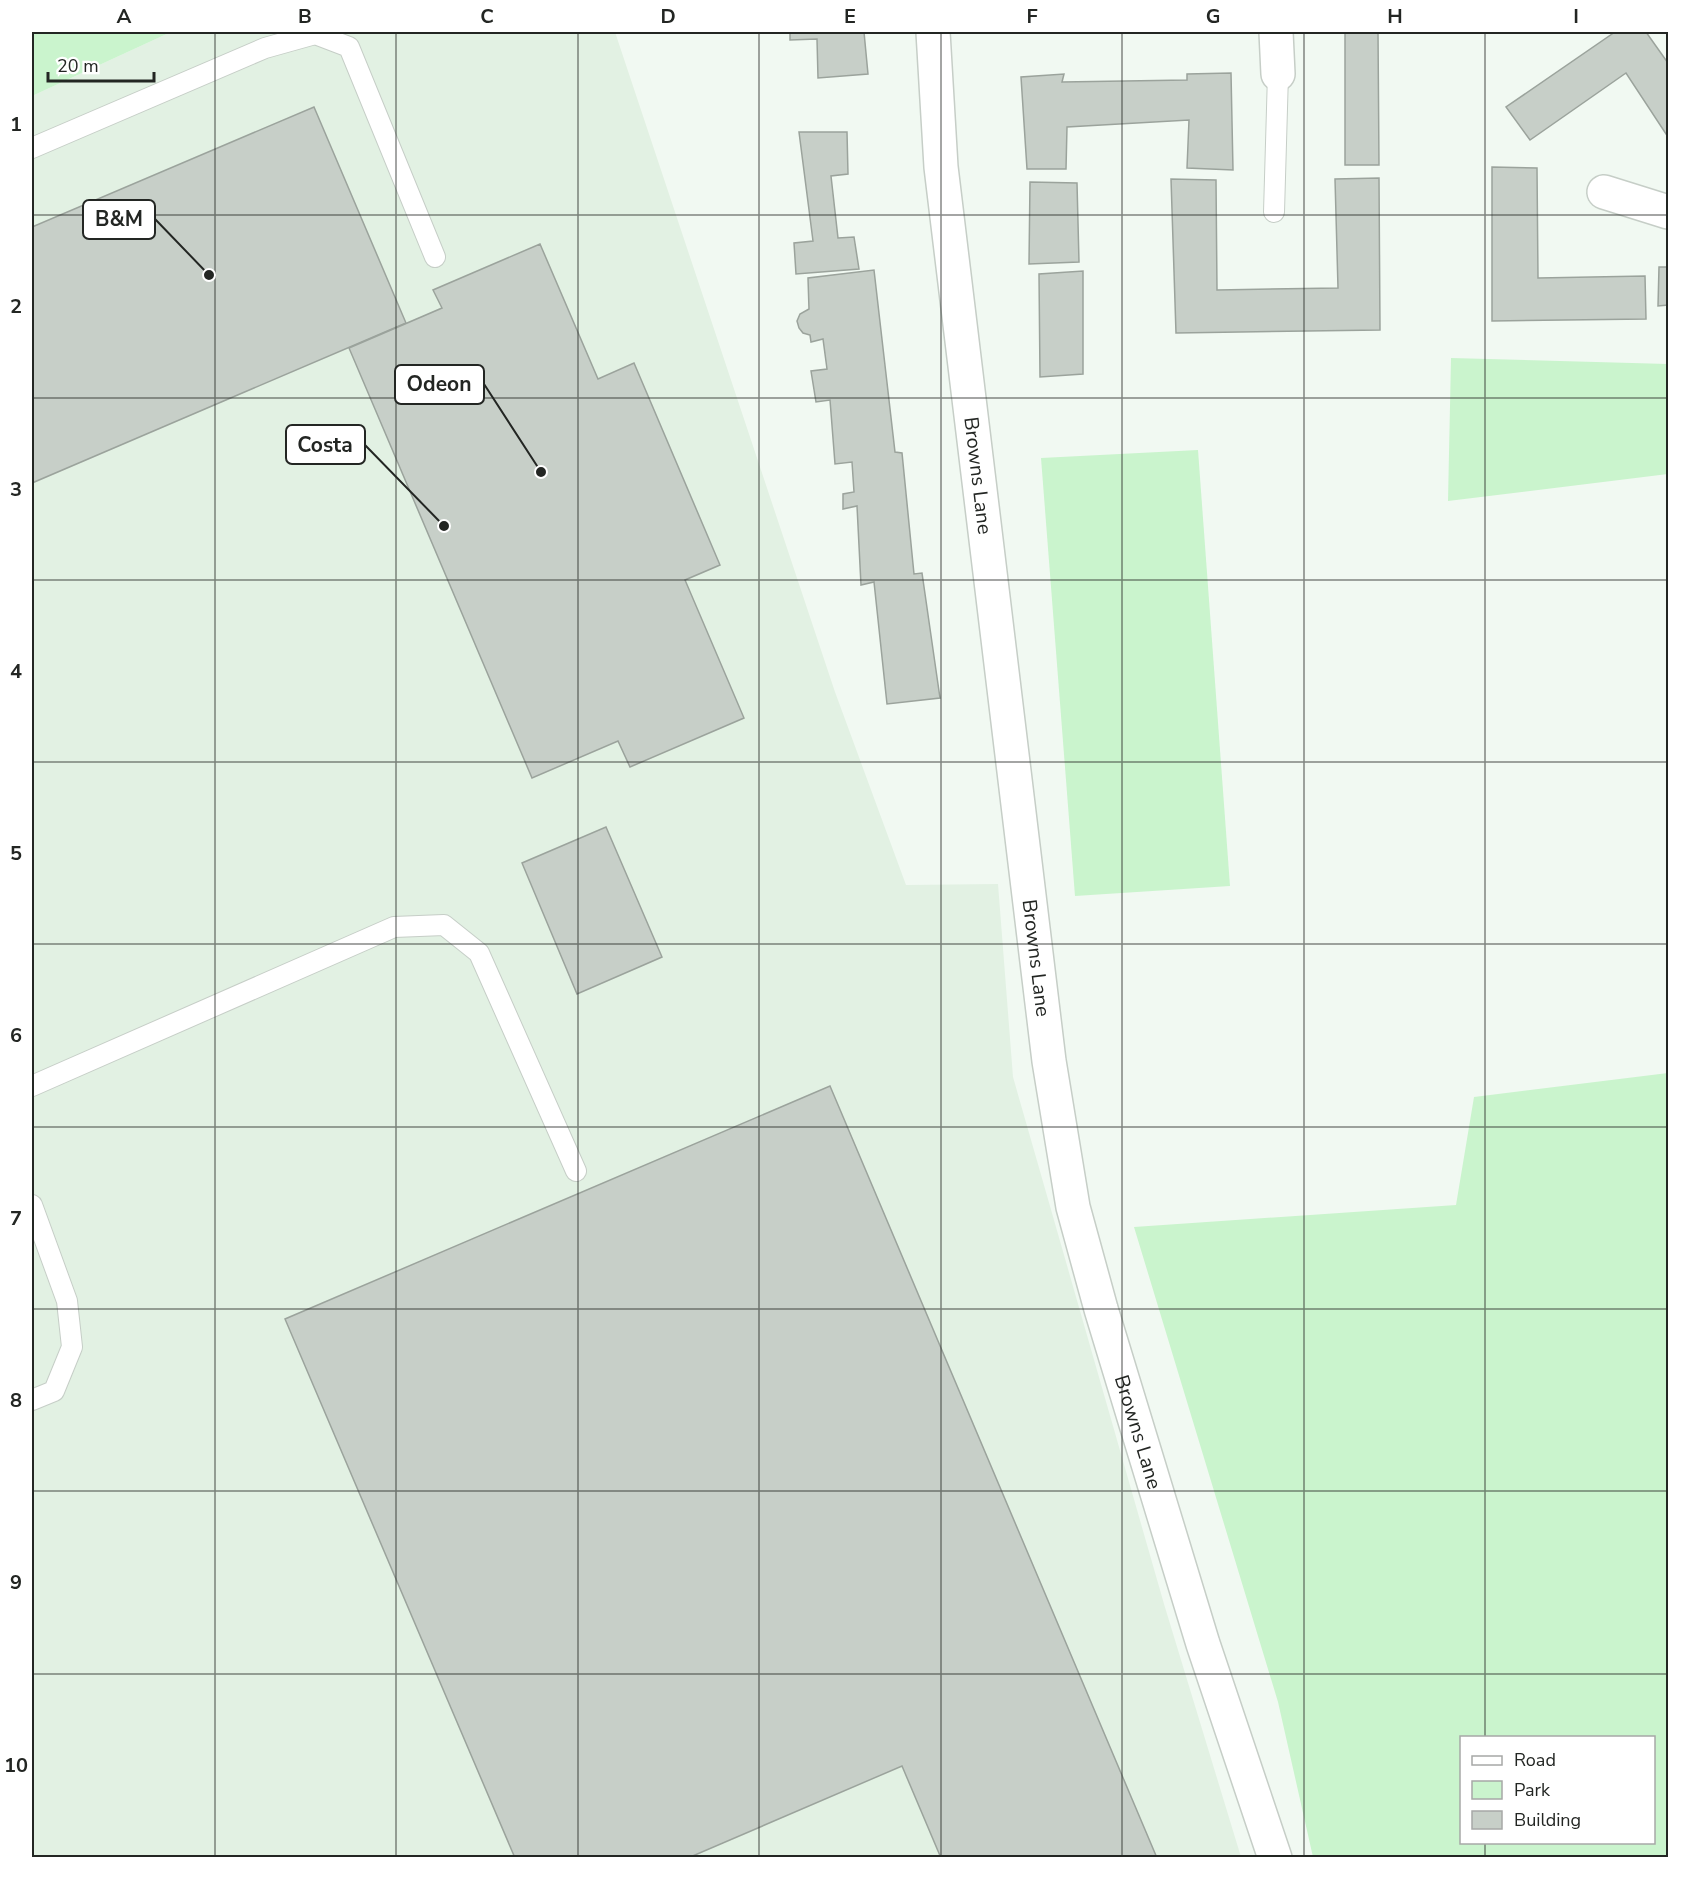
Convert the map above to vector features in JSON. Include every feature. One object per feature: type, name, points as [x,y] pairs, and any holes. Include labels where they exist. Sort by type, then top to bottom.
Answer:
[{"type":"street","name":"Browns Lane","points":[[933,32],[942,178],[1047,1050],[1073,1207],[1101,1309],[1203,1644],[1275,1857]]},
{"type":"street","points":[[1276,32],[1278,74]]},
{"type":"street","points":[[1604,192],[1668,212]]},
{"type":"lane","points":[[32,148],[266,48],[315,34],[349,47],[435,257]]},
{"type":"lane","points":[[1274,212],[1278,74]]},
{"type":"lane","points":[[32,1086],[394,927],[444,925],[479,953],[576,1171]]},
{"type":"lane","points":[[32,1205],[67,1301],[72,1347],[54,1391],[32,1400]]},
{"type":"shaded area","points":[[171,32],[615,32],[835,692],[906,885],[998,884],[1013,1077],[1164,1604],[1241,1857],[32,1857],[32,96]]},
{"type":"green space","points":[[32,32],[171,32],[32,96]]},
{"type":"green space","points":[[1451,358],[1668,364],[1668,474],[1448,501]]},
{"type":"green space","points":[[1198,450],[1230,886],[1075,896],[1041,458]]},
{"type":"green space","points":[[1668,1073],[1668,1857],[1313,1857],[1278,1702],[1134,1227],[1456,1205],[1474,1097]]},
{"type":"building","points":[[790,32],[864,32],[868,74],[818,78],[817,39],[790,40]]},
{"type":"building","points":[[1345,32],[1378,32],[1379,165],[1345,165]]},
{"type":"building","points":[[1615,32],[1646,32],[1668,63],[1668,137],[1626,73],[1530,140],[1506,107]]},
{"type":"building","points":[[1231,73],[1233,170],[1187,168],[1189,120],[1067,127],[1066,169],[1027,169],[1021,77],[1064,74],[1062,82],[1187,80],[1187,74]]},
{"type":"building","points":[[314,107],[406,323],[32,483],[32,227]]},
{"type":"building","points":[[799,132],[847,132],[848,174],[831,176],[838,238],[854,237],[859,269],[796,274],[794,243],[813,241]]},
{"type":"building","points":[[1492,167],[1537,168],[1538,278],[1645,276],[1646,319],[1492,321]]},
{"type":"building","points":[[1379,178],[1380,330],[1176,333],[1171,179],[1216,180],[1217,290],[1338,288],[1335,179]]},
{"type":"building","points":[[1030,182],[1077,183],[1079,262],[1029,264]]},
{"type":"building","points":[[540,244],[598,379],[634,363],[720,565],[685,580],[744,718],[630,767],[618,741],[532,778],[349,348],[442,308],[433,290]]},
{"type":"building","points":[[1659,267],[1668,267],[1668,305],[1658,306]]},
{"type":"building","points":[[874,270],[895,452],[902,453],[914,574],[922,573],[940,698],[887,704],[874,582],[861,585],[857,506],[843,509],[843,494],[854,492],[852,462],[835,464],[830,400],[816,402],[811,371],[827,369],[823,339],[811,342],[810,335],[803,333],[797,321],[800,314],[809,309],[808,278]]},
{"type":"building","points":[[1083,271],[1083,374],[1040,377],[1039,274]]},
{"type":"building","points":[[606,827],[662,957],[577,994],[522,863]]},
{"type":"building","points":[[830,1086],[1157,1858],[941,1858],[902,1766],[688,1858],[515,1858],[285,1319]]},
{"type":"place","name":"B&M","points":[[209,275]]},
{"type":"place","name":"Odeon","points":[[541,472]]},
{"type":"place","name":"Costa","points":[[444,526]]}]
